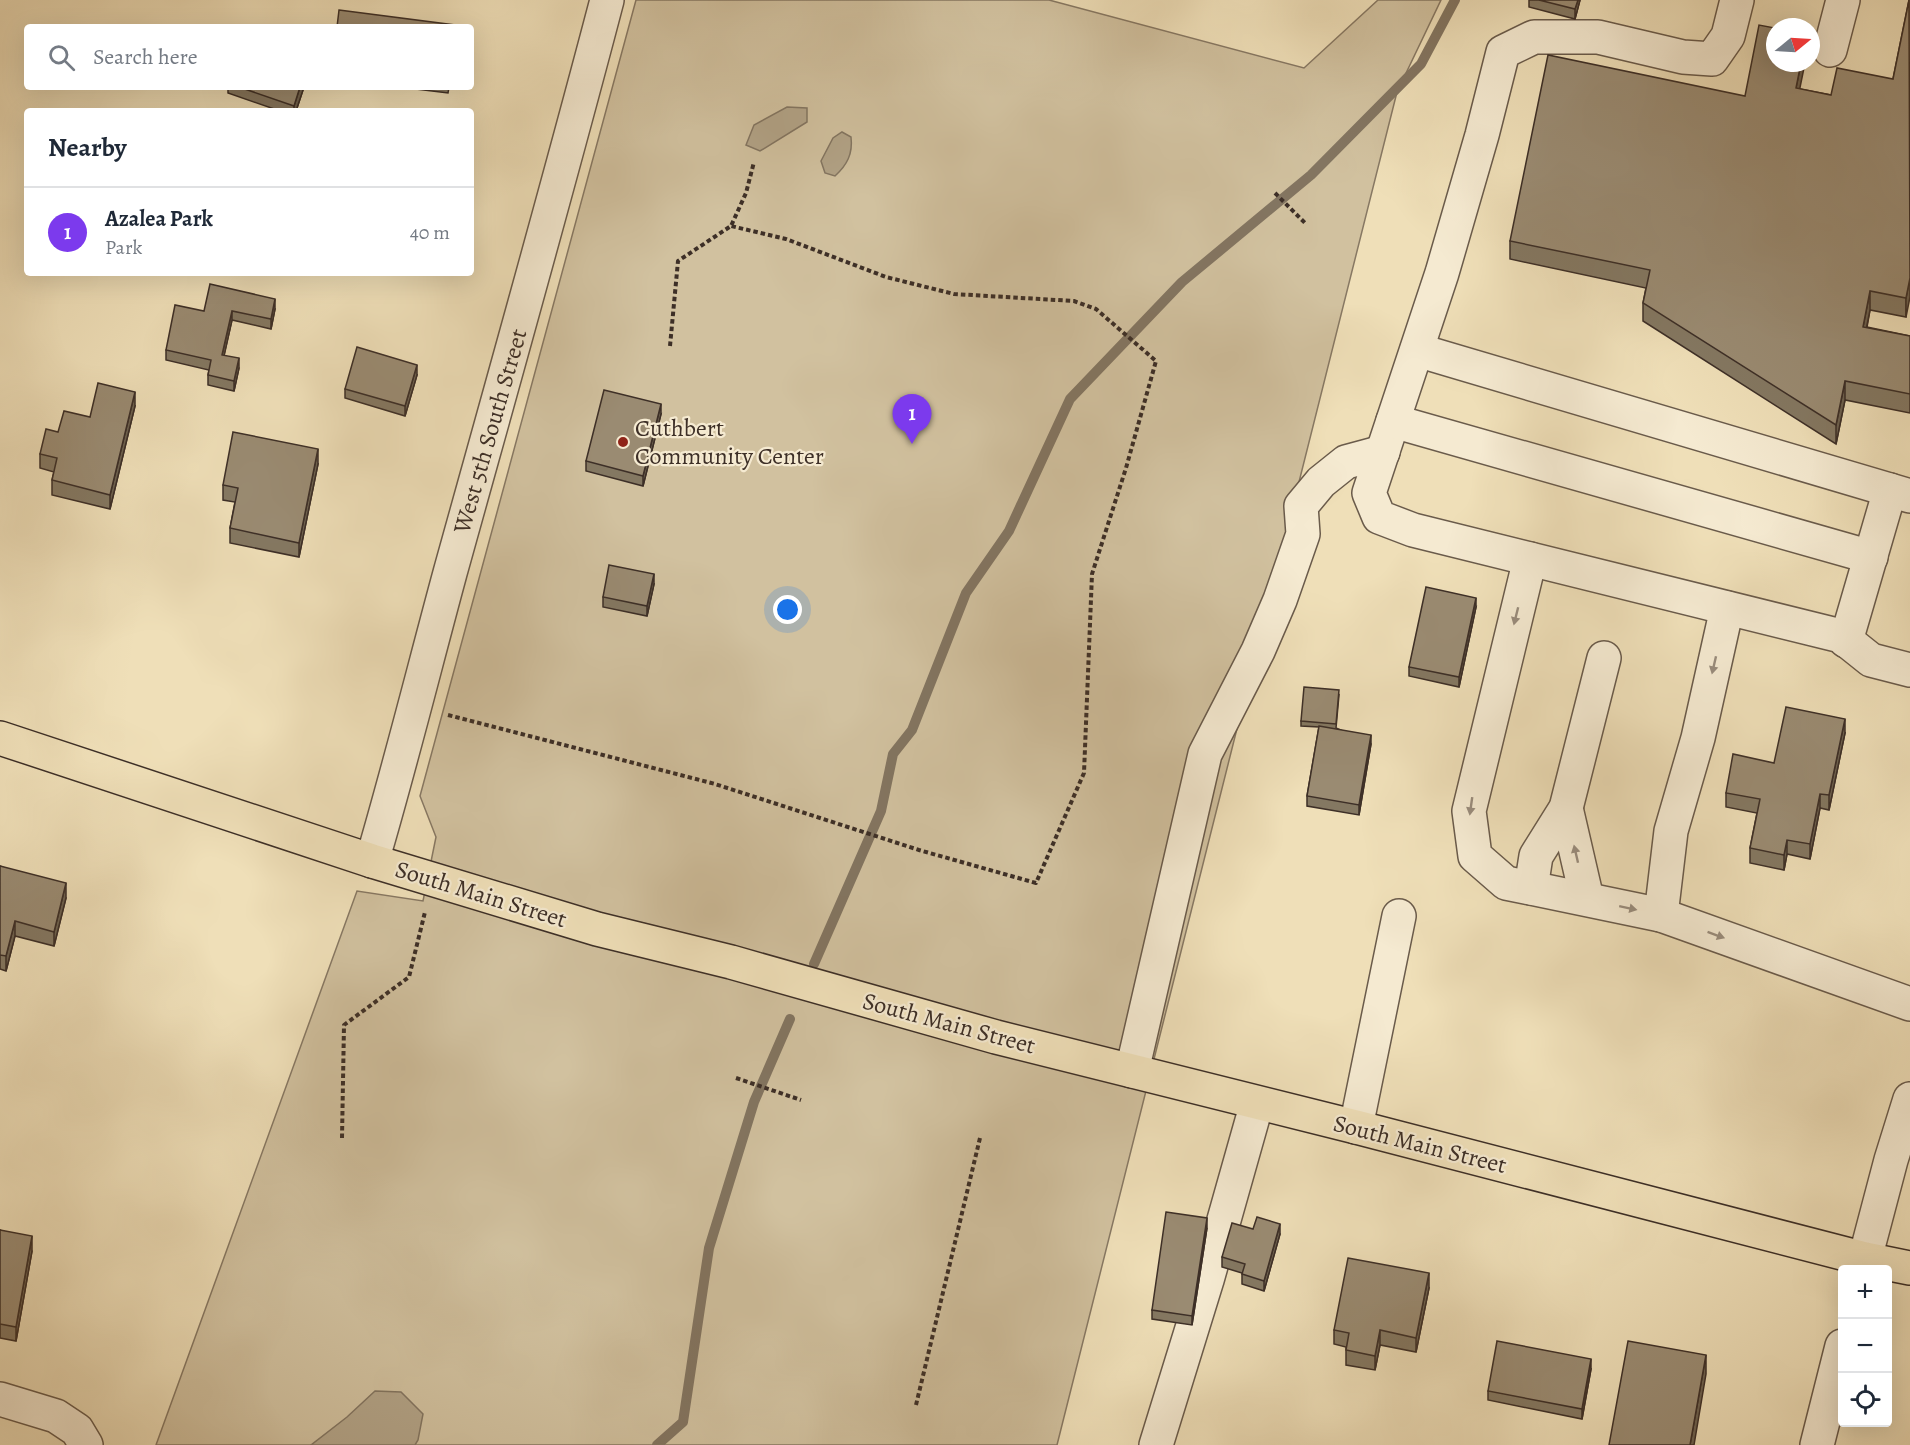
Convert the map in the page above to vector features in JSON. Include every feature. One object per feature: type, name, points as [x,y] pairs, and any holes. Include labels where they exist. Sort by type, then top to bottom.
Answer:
[{"type":"main road","name":"South Main Street","points":[[0,738],[372,861],[597,929],[731,962],[996,1036],[1356,1127],[1864,1264],[1910,1268]]},
{"type":"street","name":"West 5th South Street","points":[[372,861],[607,0]]},
{"type":"street","points":[[1737,0],[1728,36],[1712,59],[1683,57],[1598,37],[1534,38],[1503,52],[1446,261],[1369,493],[1379,517],[1413,531],[1841,636],[1871,660],[1910,670]]},
{"type":"street","points":[[1830,50],[1843,0]]},
{"type":"street","points":[[1417,350],[1900,493],[1871,557],[1846,641]]},
{"type":"street","points":[[1393,422],[1871,557]]},
{"type":"street","points":[[1132,1071],[1205,754],[1280,600],[1303,534],[1301,506],[1321,482],[1346,462],[1383,452]]},
{"type":"street","points":[[1530,560],[1469,811],[1475,856],[1506,883],[1661,915],[1910,1004]]},
{"type":"street","points":[[1661,915],[1671,831],[1698,738],[1727,608]]},
{"type":"street","points":[[1531,888],[1536,856],[1566,808],[1604,658]]},
{"type":"street","points":[[1566,808],[1587,899]]},
{"type":"street","points":[[1356,1127],[1399,916]]},
{"type":"street","points":[[1864,1264],[1891,1160],[1910,1099]]},
{"type":"street","points":[[1156,1445],[1207,1280],[1257,1103]]},
{"type":"street","points":[[1817,1445],[1838,1362]]},
{"type":"street","points":[[0,1399],[56,1416],[77,1430],[86,1445]]},
{"type":"path","points":[[670,346],[678,261],[731,226],[746,193],[754,162]]},
{"type":"path","points":[[1275,193],[1306,224]]},
{"type":"path","points":[[415,707],[715,784],[919,850],[1036,883],[1084,773],[1092,574],[1126,468],[1156,361],[1096,309],[1074,301],[954,294],[886,277],[786,239],[731,226]]},
{"type":"path","points":[[342,1138],[344,1025],[409,977],[434,879]]},
{"type":"path","points":[[736,1078],[801,1100]]},
{"type":"path","points":[[916,1405],[980,1138]]},
{"type":"shaded area","points":[[636,0],[1049,0],[1304,68],[1378,0],[1441,0],[1397,92],[1057,1445],[156,1445],[357,891],[423,901],[436,837],[420,796]]},
{"type":"shaded area","points":[[787,107],[807,108],[807,122],[760,151],[746,145],[754,125]]},
{"type":"shaded area","points":[[842,132],[851,137],[851,149],[846,163],[835,176],[825,173],[821,161],[833,138]]},
{"type":"shaded area","points":[[375,1391],[401,1392],[423,1414],[415,1445],[311,1445],[347,1417]]},
{"type":"building","points":[[1539,0],[1578,0],[1575,9]]},
{"type":"building","points":[[1909,0],[1910,278],[1906,298],[1870,291],[1863,327],[1910,336],[1910,394],[1845,381],[1836,425],[1643,303],[1650,270],[1510,241],[1548,55],[1745,96],[1759,25],[1766,26],[1766,72],[1799,72],[1796,88],[1831,95],[1837,68],[1893,79]]},
{"type":"building","points":[[339,10],[447,24],[337,24]]},
{"type":"building","points":[[248,90],[299,90],[294,106]]},
{"type":"building","points":[[210,284],[275,299],[271,319],[232,311],[222,355],[239,358],[234,381],[208,375],[211,360],[166,350],[175,305],[204,311]]},
{"type":"building","points":[[357,347],[417,365],[405,406],[345,389]]},
{"type":"building","points":[[98,383],[135,392],[110,495],[52,480],[57,458],[40,454],[46,429],[58,432],[64,411],[90,417]]},
{"type":"building","name":"Cuthbert Community Center","points":[[604,390],[661,404],[643,476],[586,461]]},
{"type":"building","points":[[233,432],[318,449],[299,543],[230,528],[238,488],[223,485]]},
{"type":"building","points":[[609,565],[654,574],[647,606],[603,597]]},
{"type":"building","points":[[1426,587],[1476,598],[1459,677],[1409,667]]},
{"type":"building","points":[[1304,687],[1339,690],[1336,724],[1301,721]]},
{"type":"building","points":[[1786,707],[1845,719],[1829,795],[1820,794],[1810,844],[1787,840],[1784,855],[1750,848],[1760,799],[1726,793],[1733,754],[1774,763]]},
{"type":"building","points":[[1319,726],[1371,735],[1359,805],[1307,796]]},
{"type":"building","points":[[0,866],[66,883],[54,932],[15,921],[6,956],[0,955]]},
{"type":"building","points":[[1166,1212],[1207,1218],[1192,1316],[1152,1310]]},
{"type":"building","points":[[1257,1217],[1280,1224],[1264,1281],[1242,1274],[1245,1264],[1222,1257],[1232,1223],[1253,1229]]},
{"type":"building","points":[[0,1230],[32,1236],[16,1327],[0,1324]]},
{"type":"building","points":[[1348,1258],[1429,1273],[1416,1338],[1380,1330],[1375,1356],[1346,1350],[1349,1333],[1334,1330]]},
{"type":"building","points":[[1497,1341],[1591,1359],[1582,1409],[1488,1391]]},
{"type":"building","points":[[1628,1341],[1706,1355],[1690,1445],[1609,1445]]},
{"type":"waterway","points":[[814,964],[881,811],[893,754],[912,730],[966,593],[1009,531],[1070,399],[1182,282],[1311,175],[1421,64],[1455,0]]},
{"type":"waterway","points":[[657,1445],[683,1422],[709,1248],[754,1102],[790,1019]]},
{"type":"place","name":"Cuthbert Community Center","points":[[623,442]]},
{"type":"place","name":"Azalea Park","points":[[912,444]]}]
